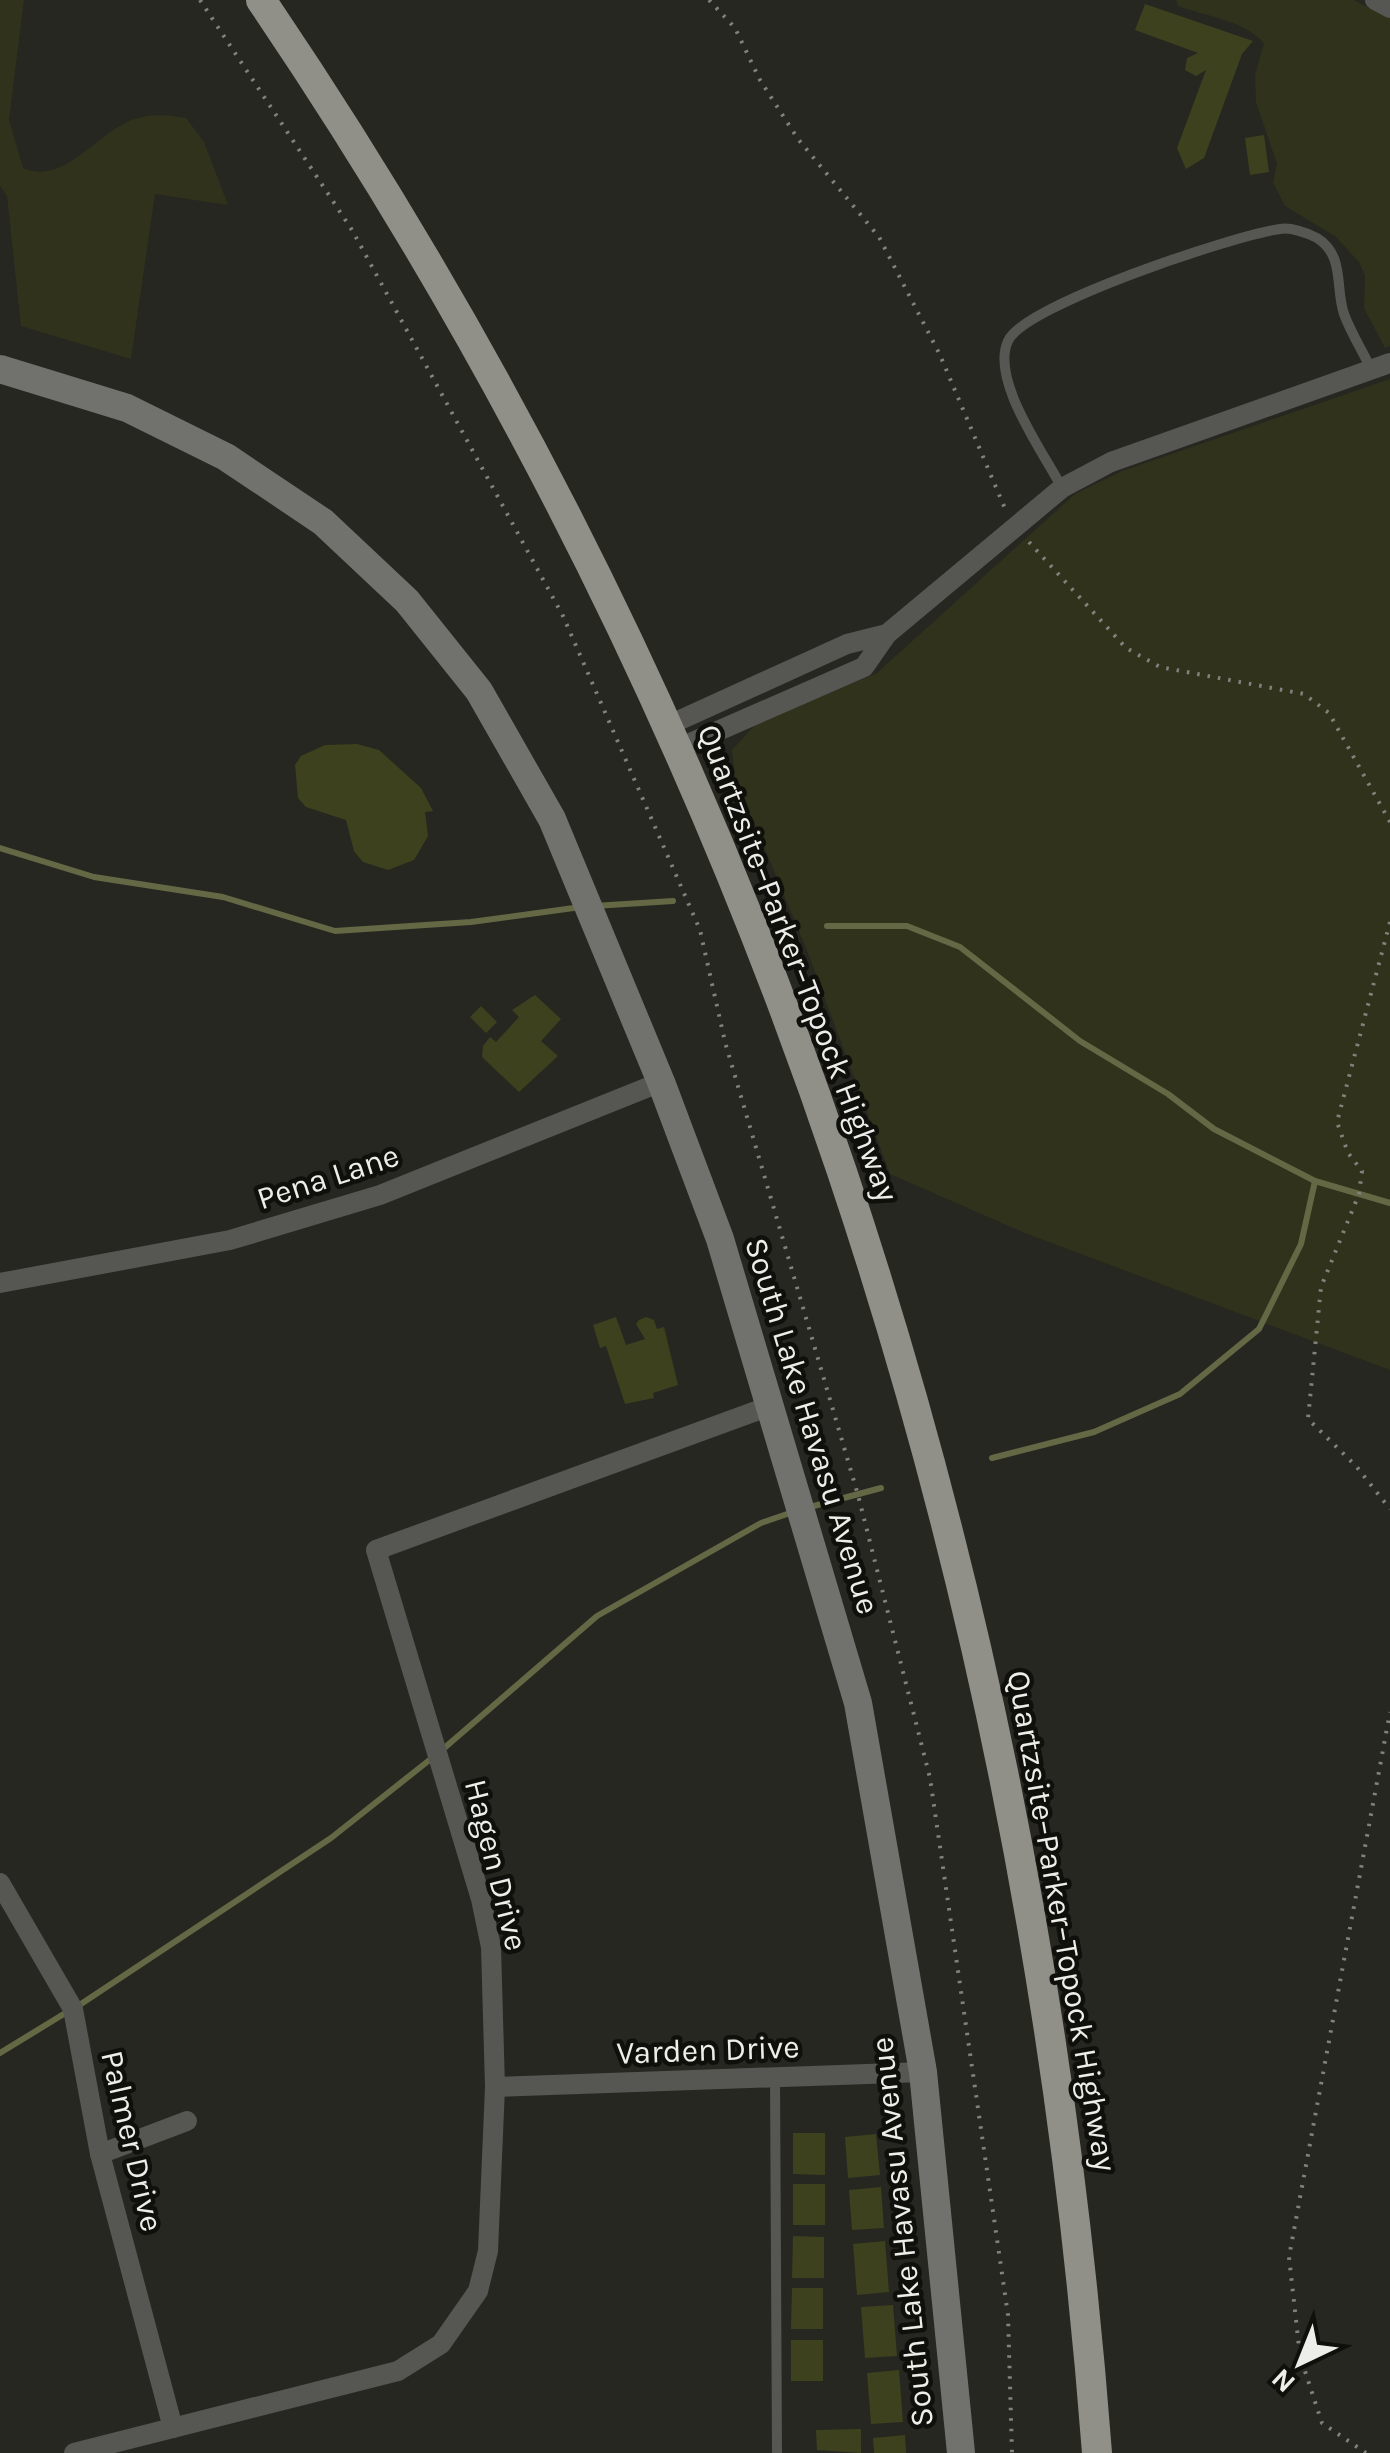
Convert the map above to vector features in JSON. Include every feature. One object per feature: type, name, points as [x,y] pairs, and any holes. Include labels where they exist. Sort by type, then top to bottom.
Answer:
[{"type":"highway","name":"Quartzsite–Parker–Topock Highway","points":[[262,0],[382,186],[472,340],[582,545],[674,736],[777,986],[832,1137],[904,1358],[968,1600],[1020,1844],[1076,2217],[1098,2453]]},
{"type":"main road","name":"South Lake Havasu Avenue","points":[[0,369],[127,408],[226,457],[323,522],[407,601],[479,691],[552,819],[661,1082],[720,1239],[858,1703],[923,2072],[961,2453]]},
{"type":"street","points":[[1375,0],[1390,8]]},
{"type":"street","points":[[674,736],[847,644],[887,634],[1014,524],[1062,488],[1111,462],[1381,366]]},
{"type":"street","name":"Pena Lane","points":[[0,1283],[230,1240],[380,1195],[661,1082]]},
{"type":"street","name":"Hagen Drive","points":[[74,2453],[398,2371],[441,2344],[469,2306],[485,2271],[495,2088],[491,1947],[376,1550],[770,1406]]},
{"type":"street","name":"Palmer Drive","points":[[0,1883],[73,2008],[100,2154],[174,2428]]},
{"type":"street","name":"Varden Drive","points":[[495,2088],[923,2072]]},
{"type":"street","points":[[100,2154],[186,2121]]},
{"type":"lane","points":[[1062,488],[1012,398],[1004,362],[1008,342],[1032,316],[1184,256],[1285,228],[1318,239],[1338,263],[1344,314],[1381,366]]},
{"type":"lane","points":[[775,2077],[777,2453]]},
{"type":"path","points":[[709,0],[736,28],[760,80],[798,139],[880,237],[920,310],[1014,524],[1126,648],[1160,667],[1304,694],[1329,713],[1390,822]]},
{"type":"path","points":[[1390,922],[1337,1122],[1348,1153],[1362,1172],[1360,1194],[1321,1287],[1308,1419],[1356,1466],[1390,1510]]},
{"type":"path","points":[[1366,2453],[1322,2423],[1300,2356],[1289,2257],[1390,1712]]},
{"type":"green space","points":[[0,0],[24,0],[9,120],[23,168],[38,172],[66,164],[119,127],[139,118],[186,118],[204,142],[228,205],[155,194],[131,359],[21,326],[7,196],[0,186]]},
{"type":"green space","points":[[1176,0],[1353,0],[1390,18],[1390,346],[1385,348],[1364,308],[1365,276],[1359,262],[1335,236],[1285,206],[1273,182],[1277,164],[1256,102],[1255,75],[1264,43],[1246,29],[1178,6]]},
{"type":"green space","points":[[1390,379],[1390,1370],[1025,1233],[890,1174],[806,948],[735,777],[732,750],[757,723],[877,673],[1075,494],[1122,471]]},
{"type":"building","points":[[1145,4],[1253,41],[1242,54],[1204,158],[1186,169],[1177,148],[1206,70],[1196,76],[1185,70],[1187,58],[1198,53],[1135,30]]},
{"type":"building","points":[[1264,135],[1269,172],[1250,175],[1245,138]]},
{"type":"building","points":[[357,744],[379,750],[421,788],[433,811],[425,812],[428,836],[414,860],[388,870],[363,862],[354,851],[346,820],[306,807],[298,798],[295,765],[301,756],[325,745]]},
{"type":"building","points":[[535,995],[561,1019],[541,1041],[558,1056],[519,1092],[482,1057],[483,1046],[490,1037],[496,1042],[519,1017],[512,1010]]},
{"type":"building","points":[[481,1006],[497,1022],[486,1033],[470,1017]]},
{"type":"building","points":[[616,1317],[626,1345],[645,1339],[636,1324],[639,1320],[646,1317],[654,1320],[657,1329],[664,1327],[678,1385],[653,1393],[654,1398],[625,1404],[606,1346],[600,1348],[593,1325]]},
{"type":"building","points":[[793,2133],[825,2133],[825,2175],[793,2174]]},
{"type":"building","points":[[876,2134],[880,2175],[848,2178],[845,2137]]},
{"type":"building","points":[[793,2184],[825,2184],[825,2225],[793,2225]]},
{"type":"building","points":[[881,2187],[884,2228],[852,2230],[849,2190]]},
{"type":"building","points":[[793,2236],[824,2237],[824,2278],[792,2278]]},
{"type":"building","points":[[885,2241],[889,2292],[857,2295],[853,2244]]},
{"type":"building","points":[[792,2288],[823,2288],[823,2329],[791,2329]]},
{"type":"building","points":[[893,2305],[897,2356],[865,2358],[861,2307]]},
{"type":"building","points":[[791,2340],[823,2340],[823,2381],[791,2381]]},
{"type":"building","points":[[899,2370],[903,2422],[871,2424],[867,2373]]},
{"type":"building","points":[[861,2429],[861,2453],[817,2450],[816,2430]]},
{"type":"building","points":[[905,2435],[906,2453],[874,2453],[873,2438]]},
{"type":"waterway","points":[[0,848],[94,877],[223,897],[335,931],[471,922],[581,907]]},
{"type":"waterway","points":[[594,906],[673,901]]},
{"type":"waterway","points":[[827,926],[907,926],[960,947],[1080,1041],[1168,1094],[1214,1129],[1315,1181],[1390,1203]]},
{"type":"waterway","points":[[992,1458],[1094,1432],[1180,1394],[1259,1329],[1301,1244],[1315,1181]]},
{"type":"waterway","points":[[810,1507],[881,1488]]},
{"type":"waterway","points":[[442,1750],[597,1616],[761,1523],[793,1512]]},
{"type":"waterway","points":[[78,2006],[331,1838],[432,1758]]},
{"type":"waterway","points":[[0,2053],[67,2012]]}]
